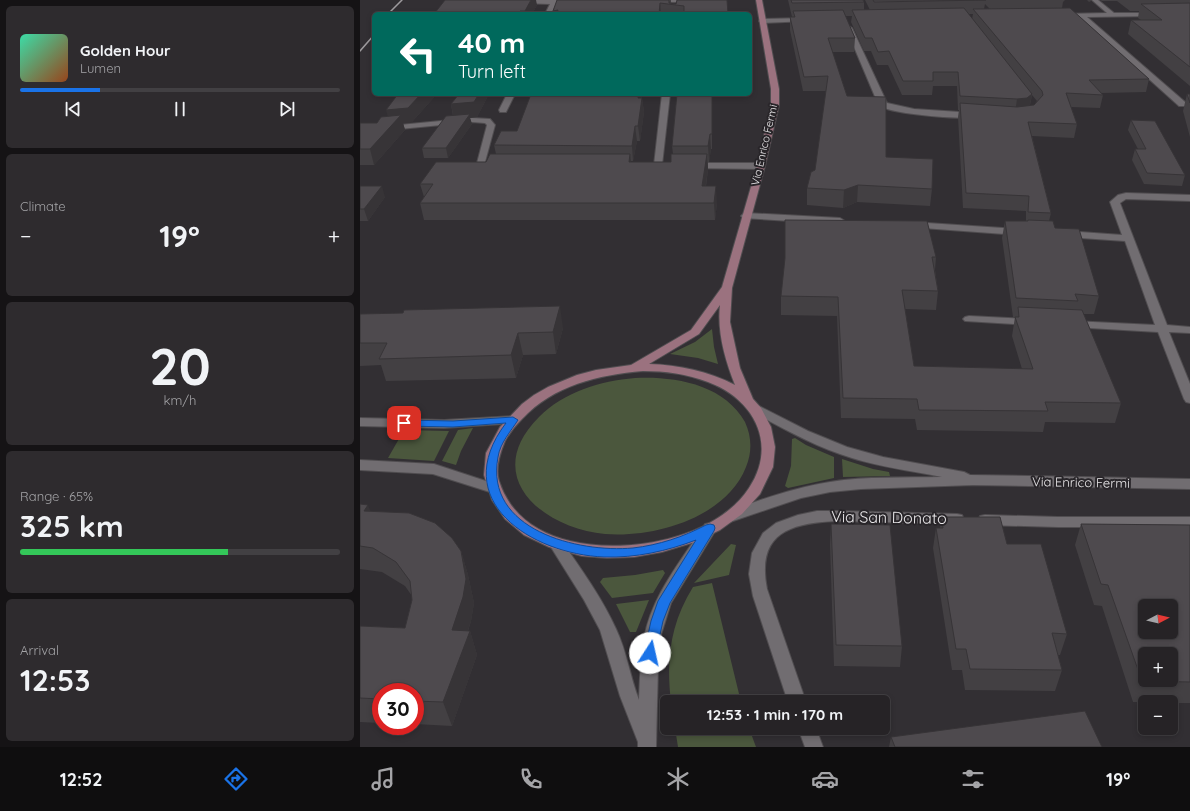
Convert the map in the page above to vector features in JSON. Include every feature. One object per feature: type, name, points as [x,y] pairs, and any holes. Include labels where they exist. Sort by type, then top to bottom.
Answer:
[{"type":"street","points":[[653,0],[681,0]]},
{"type":"street","points":[[675,7],[676,0]]},
{"type":"street","name":"Via Enrico Fermi","points":[[727,288],[761,166],[773,116],[775,98],[759,0]]},
{"type":"street","points":[[1095,0],[1113,15]]},
{"type":"street","points":[[549,12],[554,1]]},
{"type":"street","points":[[516,2],[577,2]]},
{"type":"street","points":[[1059,16],[1159,14]]},
{"type":"street","points":[[1081,15],[1182,104]]},
{"type":"street","points":[[762,21],[815,20]]},
{"type":"street","points":[[845,20],[883,104],[891,108],[904,110],[981,115]]},
{"type":"street","points":[[503,110],[510,96]]},
{"type":"street","points":[[658,166],[666,96]]},
{"type":"street","points":[[360,132],[467,121],[487,121],[491,125],[481,163],[486,165],[503,165]]},
{"type":"street","points":[[682,166],[761,166]]},
{"type":"street","points":[[1190,198],[1134,196],[1121,197],[1117,199],[1116,202],[1128,238],[1190,399]]},
{"type":"street","points":[[746,216],[848,222]]},
{"type":"street","points":[[903,225],[1029,232]]},
{"type":"street","points":[[1060,234],[1128,238]]},
{"type":"street","points":[[634,368],[695,332],[727,288]]},
{"type":"street","points":[[727,288],[724,322],[729,351],[734,368],[751,405],[760,418],[768,436],[769,448],[768,462],[760,481],[740,507],[726,518],[693,537],[674,544],[634,552],[593,552],[574,549],[556,544],[531,533],[511,518],[502,507],[493,488],[491,469],[493,456],[501,437],[513,420],[543,395],[571,381],[602,372],[634,368],[670,368],[699,374],[725,385],[751,405],[792,428],[850,453],[889,463],[948,473],[972,480]]},
{"type":"street","points":[[969,319],[1039,323]]},
{"type":"street","points":[[1061,324],[1190,330]]},
{"type":"street","points":[[360,422],[448,424],[513,420]]},
{"type":"street","points":[[360,465],[434,469],[493,488]]},
{"type":"street","points":[[726,518],[776,500],[830,487],[875,483],[972,480]]},
{"type":"street","name":"Via Enrico Fermi","points":[[972,480],[1190,484]]},
{"type":"street","name":"Via San Donato","points":[[795,695],[759,590],[757,575],[760,552],[766,540],[776,530],[788,523],[817,516],[830,515],[1058,522],[1190,522]]},
{"type":"street","points":[[647,744],[649,666],[652,638],[664,601],[710,528]]},
{"type":"street","points":[[556,544],[590,596],[608,629],[614,644],[629,696],[647,744]]},
{"type":"street","points":[[810,735],[814,747]]},
{"type":"green space","points":[[712,329],[718,364],[698,358],[670,354],[695,342]]},
{"type":"green space","points":[[635,378],[666,379],[697,385],[724,399],[736,409],[745,422],[749,433],[750,451],[746,467],[736,485],[722,500],[706,512],[666,528],[645,532],[605,534],[582,530],[560,521],[541,510],[526,495],[517,478],[516,459],[522,439],[539,417],[549,408],[571,394],[596,385]]},
{"type":"green space","points":[[473,428],[461,451],[456,465],[442,461],[458,430]]},
{"type":"green space","points":[[404,430],[449,431],[434,461],[388,458]]},
{"type":"green space","points":[[795,438],[806,445],[834,457],[834,478],[788,488],[785,486],[791,466],[792,439]]},
{"type":"green space","points":[[842,459],[873,469],[889,472],[890,476],[843,477]]},
{"type":"green space","points":[[731,544],[736,545],[729,575],[694,583]]},
{"type":"green space","points":[[663,570],[665,573],[653,593],[612,598],[600,582],[603,578],[635,575]]},
{"type":"green space","points":[[712,583],[739,695],[671,695],[669,672],[672,643],[679,615],[693,587]]},
{"type":"green space","points":[[649,600],[636,632],[630,632],[616,604]]},
{"type":"green space","points":[[676,735],[752,735],[756,747],[678,747]]},
{"type":"building","points":[[445,0],[531,0],[525,11],[519,12],[436,12]]},
{"type":"building","points":[[557,0],[669,0],[669,3],[676,4],[677,0],[727,0],[728,12],[684,12],[684,6],[660,3],[659,12],[553,11]]},
{"type":"building","points":[[791,0],[863,0],[864,2],[792,3]]},
{"type":"building","points":[[873,0],[986,0],[874,2]]},
{"type":"building","points":[[1190,3],[1190,67],[1131,20],[1162,20],[1141,4]]},
{"type":"building","points":[[964,8],[1032,94],[1027,98],[1017,99],[960,96],[958,72],[933,72],[933,81],[903,81],[889,51],[878,52],[872,38],[865,38],[852,10]]},
{"type":"building","points":[[1070,8],[1149,79],[1089,80],[1103,95],[1066,93],[1077,124],[1028,122],[1051,213],[1028,212],[1029,196],[966,193],[960,103],[1017,107],[1034,105],[1043,95],[1042,91],[973,9]]},
{"type":"building","points":[[843,10],[855,38],[828,38],[847,96],[886,97],[886,157],[933,159],[932,189],[858,185],[844,190],[807,188],[811,172],[815,170],[828,76],[804,77],[790,17],[795,17],[793,11]]},
{"type":"building","points":[[1187,94],[1190,94],[1190,103]]},
{"type":"building","points":[[396,96],[419,96],[408,108],[386,110]]},
{"type":"building","points":[[457,96],[478,96],[474,102],[451,104]]},
{"type":"building","points":[[530,96],[638,96],[638,98],[642,98],[638,126],[635,126],[632,146],[494,145],[501,131],[517,131]]},
{"type":"building","points":[[677,96],[712,96],[712,134],[710,134],[708,146],[672,146]]},
{"type":"building","points":[[470,114],[446,148],[422,148],[446,116]]},
{"type":"building","points":[[401,115],[370,149],[360,149],[360,123],[377,123],[381,117]]},
{"type":"building","points":[[1131,120],[1155,121],[1185,175],[1147,173],[1135,149],[1146,149]]},
{"type":"building","points":[[490,154],[630,154],[629,162],[671,162],[671,154],[707,154],[702,186],[716,186],[714,203],[420,203],[433,184],[420,184],[436,162],[486,162]]},
{"type":"building","points":[[360,186],[382,186],[364,209],[360,209]]},
{"type":"building","points":[[785,220],[927,221],[936,257],[932,257],[938,291],[902,290],[914,366],[1033,369],[1015,317],[1019,317],[1018,307],[1082,310],[1121,403],[1045,402],[1048,411],[919,410],[917,399],[843,398],[838,297],[781,296],[785,258]]},
{"type":"building","points":[[1005,221],[1053,221],[1055,228],[1079,229],[1099,296],[1075,294],[1078,301],[1016,298]]},
{"type":"building","points":[[560,306],[553,332],[518,333],[511,355],[379,359],[387,343],[360,343],[360,314],[403,313],[404,310]]},
{"type":"building","points":[[360,504],[368,505],[364,511],[409,513],[435,523],[452,538],[461,551],[466,579],[463,597],[452,630],[470,631],[443,702],[424,701],[424,683],[372,683],[372,699],[360,698],[360,626],[405,628],[412,600],[410,581],[396,562],[373,548],[360,546]]},
{"type":"building","points":[[941,517],[1000,517],[1007,544],[1041,544],[1067,634],[1052,633],[1062,670],[970,669],[966,649],[956,649],[936,528],[943,528]]},
{"type":"building","points":[[831,524],[890,525],[902,646],[836,645]]},
{"type":"building","points":[[1081,524],[1190,525],[1190,682],[1178,682],[1178,647],[1138,647],[1138,670],[1108,585],[1101,584]]},
{"type":"building","points":[[1085,711],[1102,747],[895,747],[891,737]]},
{"type":"railway","points":[[390,12],[402,0]]},
{"type":"railway","points":[[360,51],[372,37]]},
{"type":"route","points":[[404,423],[453,424],[513,420],[504,431],[493,456],[491,475],[493,488],[502,507],[511,518],[531,533],[547,541],[583,551],[624,553],[654,549],[674,544],[693,537],[710,528],[677,578],[664,601],[652,638],[650,653]]}]
